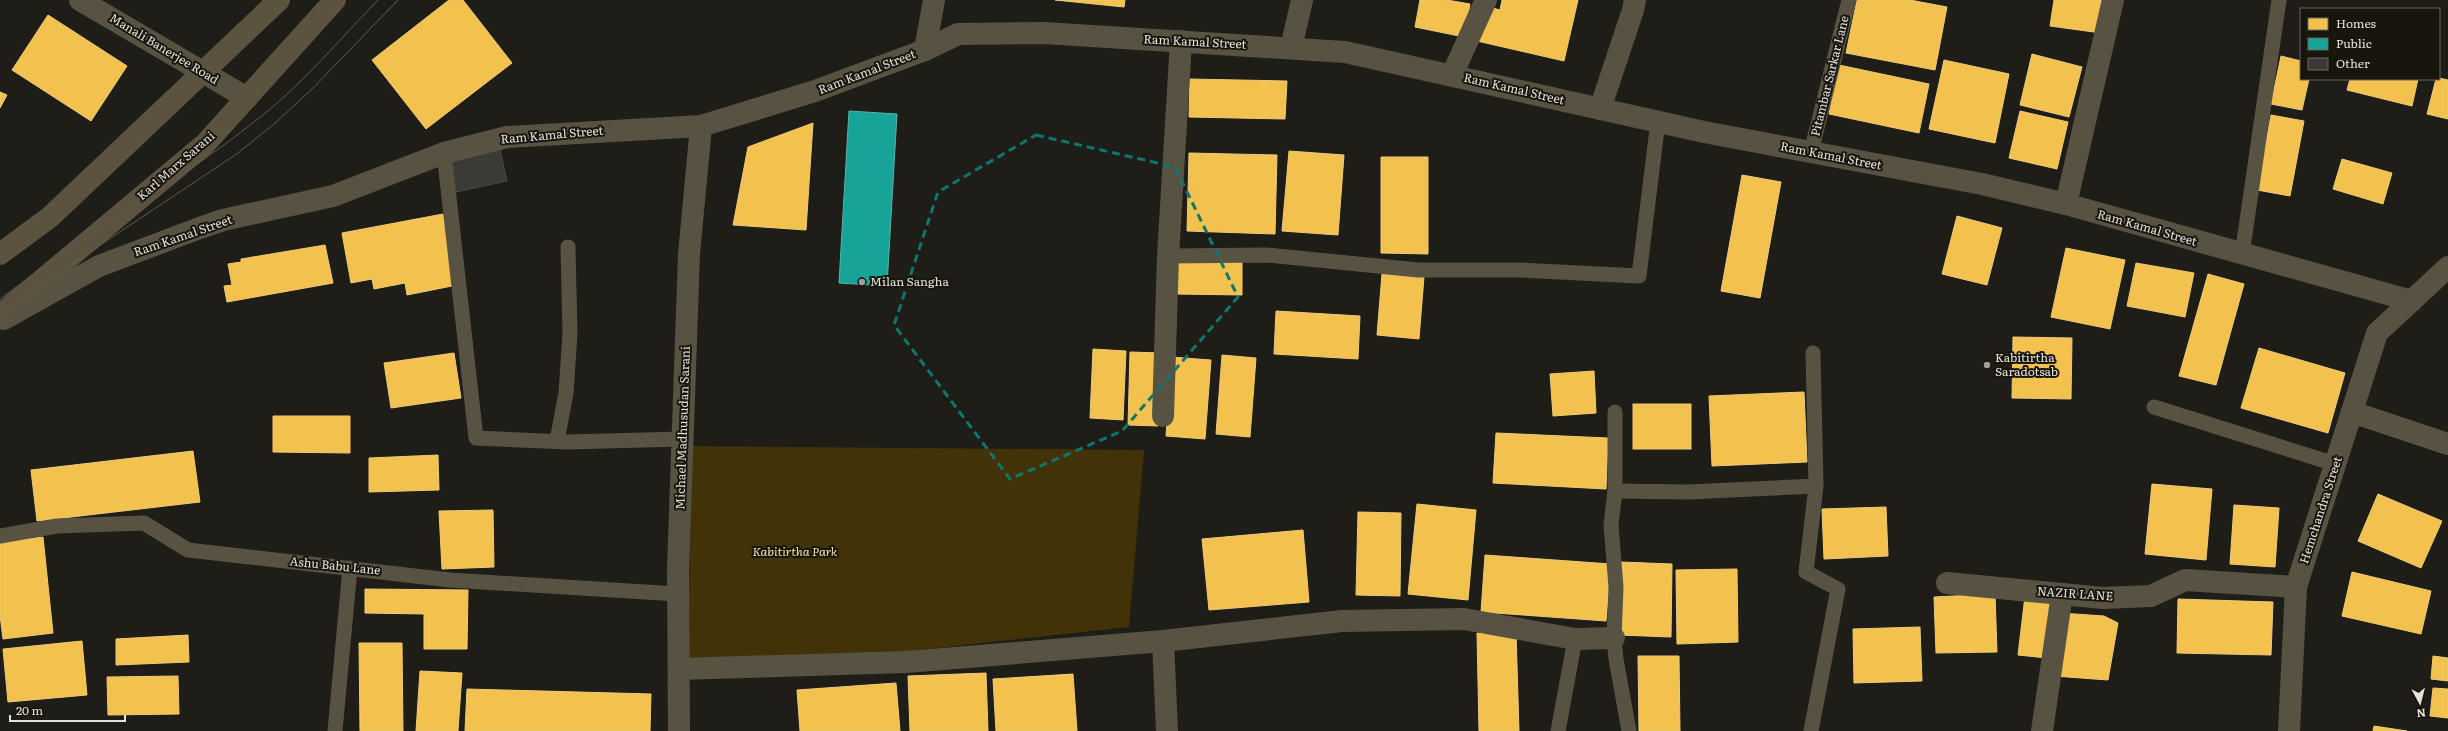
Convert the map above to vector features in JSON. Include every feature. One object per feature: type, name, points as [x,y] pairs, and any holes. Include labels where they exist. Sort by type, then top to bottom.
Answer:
[{"type":"main road","points":[[0,254],[50,217],[279,0]]},
{"type":"main road","name":"Karl Marx Sarani","points":[[0,315],[205,144],[335,0]]},
{"type":"street","name":"Manali Banerjee Road","points":[[80,0],[247,98]]},
{"type":"street","points":[[925,50],[934,0]]},
{"type":"street","points":[[1291,48],[1302,0]]},
{"type":"street","points":[[1452,75],[1486,0]]},
{"type":"street","points":[[1600,109],[1635,0]]},
{"type":"street","points":[[2066,204],[2113,0]]},
{"type":"street","name":"Ram Kamal Street","points":[[0,321],[100,266],[134,253],[223,220],[333,196],[444,153],[508,137],[701,126],[815,91],[925,50],[958,34],[1044,33],[1345,52],[1600,109],[1810,152],[1982,184],[2066,204],[2409,304]]},
{"type":"street","points":[[1163,416],[1168,256],[1181,41]]},
{"type":"street","name":"Michael Madhusudan Sarani","points":[[679,731],[678,594],[682,439],[689,254],[701,126]]},
{"type":"street","name":"Hemchandra Street","points":[[2289,731],[2296,587],[2377,333],[2448,266]]},
{"type":"street","points":[[2352,412],[2448,444]]},
{"type":"street","name":"NAZIR LANE","points":[[1947,583],[2103,598],[2151,596],[2186,580],[2296,587]]},
{"type":"street","points":[[2042,731],[2062,594]]},
{"type":"street","points":[[678,669],[906,662],[1163,641],[1342,621],[1464,619],[1575,639],[1614,638]]},
{"type":"street","points":[[1163,641],[1167,731]]},
{"type":"lane","name":"Pitambar Sarkar Lane","points":[[1810,152],[1849,0]]},
{"type":"lane","points":[[2242,255],[2279,0]]},
{"type":"lane","points":[[1168,256],[1267,255],[1418,270],[1519,270],[1639,276],[1658,121]]},
{"type":"lane","points":[[444,153],[476,438],[557,441],[682,439]]},
{"type":"lane","points":[[557,441],[566,393],[570,334],[568,247]]},
{"type":"lane","points":[[1811,731],[1838,589],[1806,572],[1816,486],[1813,353]]},
{"type":"lane","points":[[2154,407],[2335,464]]},
{"type":"lane","points":[[1614,412],[1615,491],[1611,525],[1616,587],[1614,638],[1616,659],[1629,731]]},
{"type":"lane","points":[[1615,491],[1688,492],[1816,486]]},
{"type":"lane","name":"Ashu Babu Lane","points":[[0,536],[57,526],[144,523],[188,550],[450,580],[678,594]]},
{"type":"lane","points":[[335,731],[350,568]]},
{"type":"lane","points":[[1558,731],[1575,639]]},
{"type":"highlighted area","points":[[1036,135],[1175,167],[1238,297],[1122,431],[1010,479],[894,325],[938,192]]},
{"type":"green space","name":"Kabitirtha Park","points":[[691,446],[1144,450],[1129,627],[900,652],[688,663]]},
{"type":"building: Homes","points":[[449,0],[463,0],[512,63],[426,129],[372,60]]},
{"type":"building: Homes","points":[[1055,0],[1125,0],[1124,7]]},
{"type":"building: Homes","points":[[1420,0],[1447,0],[1470,4],[1464,37],[1415,27]]},
{"type":"building: Homes","points":[[1502,0],[1578,0],[1564,61],[1477,41],[1485,6],[1500,10]]},
{"type":"building: Homes","points":[[1857,0],[1910,0],[1947,7],[1935,70],[1846,53]]},
{"type":"building: Homes","points":[[2054,0],[2105,0],[2101,33],[2050,26]]},
{"type":"building: Homes","points":[[48,15],[127,66],[91,121],[12,70]]},
{"type":"building: Homes","points":[[2032,54],[2082,67],[2069,117],[2020,105]]},
{"type":"building: Homes","points":[[2281,56],[2300,61],[2300,80],[2309,80],[2302,110],[2271,104]]},
{"type":"building: Homes","points":[[1944,60],[2009,74],[1995,143],[1929,129]]},
{"type":"building: Homes","points":[[1839,65],[1929,84],[1919,133],[1829,114]]},
{"type":"building: Homes","points":[[2440,78],[2448,80],[2448,119],[2427,114],[2436,80],[2440,80]]},
{"type":"building: Homes","points":[[1190,79],[1287,81],[1285,119],[1189,117]]},
{"type":"building: Homes","points":[[2350,80],[2418,80],[2412,106],[2347,90]]},
{"type":"building: Homes","points":[[0,92],[7,95],[0,108]]},
{"type":"building: Homes","points":[[2020,111],[2068,122],[2057,169],[2009,158]]},
{"type":"building: Homes","points":[[2271,115],[2304,121],[2290,196],[2257,190]]},
{"type":"building: Homes","points":[[813,123],[806,230],[733,225],[748,147]]},
{"type":"building: Homes","points":[[1289,151],[1344,155],[1338,235],[1282,231]]},
{"type":"building: Homes","points":[[1189,153],[1277,155],[1275,234],[1187,231]]},
{"type":"building: Homes","points":[[1381,157],[1428,157],[1428,254],[1381,253]]},
{"type":"building: Homes","points":[[2342,159],[2392,173],[2383,204],[2333,189]]},
{"type":"building: Homes","points":[[1742,175],[1781,182],[1760,298],[1721,291]]},
{"type":"building: Homes","points":[[443,214],[457,285],[407,295],[405,283],[374,289],[372,279],[351,283],[342,233]]},
{"type":"building: Homes","points":[[1957,216],[2002,228],[1987,285],[1942,274]]},
{"type":"building: Homes","points":[[325,245],[333,283],[227,302],[224,286],[232,285],[228,264],[241,262],[241,259]]},
{"type":"building: Homes","points":[[2066,248],[2125,260],[2110,329],[2051,317]]},
{"type":"building: Homes","points":[[1176,261],[1242,262],[1242,295],[1176,294]]},
{"type":"building: Homes","points":[[2136,263],[2194,273],[2185,317],[2127,306]]},
{"type":"building: Homes","points":[[1382,274],[1424,277],[1419,339],[1377,335]]},
{"type":"building: Homes","points":[[2208,274],[2244,284],[2216,385],[2179,376]]},
{"type":"building: Homes","points":[[1276,311],[1360,316],[1358,359],[1274,354]]},
{"type":"building: Homes","points":[[2013,337],[2072,338],[2071,399],[2012,398]]},
{"type":"building: Homes","points":[[2259,348],[2345,373],[2328,433],[2241,408]]},
{"type":"building: Homes","points":[[1093,349],[1126,351],[1123,420],[1090,418]]},
{"type":"building: Homes","points":[[1130,352],[1160,353],[1158,426],[1128,425]]},
{"type":"building: Homes","points":[[454,353],[461,398],[391,408],[384,363]]},
{"type":"building: Homes","points":[[1222,355],[1256,358],[1250,437],[1216,434]]},
{"type":"building: Homes","points":[[1171,357],[1211,360],[1205,439],[1166,436]]},
{"type":"building: Homes","points":[[1594,371],[1596,413],[1553,416],[1550,374]]},
{"type":"building: Homes","points":[[1804,392],[1807,462],[1712,466],[1709,396]]},
{"type":"building: Homes","points":[[1633,404],[1691,404],[1691,449],[1633,449]]},
{"type":"building: Homes","points":[[273,416],[350,416],[350,453],[273,452]]},
{"type":"building: Homes","points":[[1496,433],[1608,438],[1606,489],[1493,483]]},
{"type":"building: Homes","points":[[193,451],[200,502],[37,521],[31,470]]},
{"type":"building: Homes","points":[[438,455],[439,490],[369,492],[369,458]]},
{"type":"building: Homes","points":[[2152,484],[2212,489],[2206,560],[2145,554]]},
{"type":"building: Homes","points":[[2378,494],[2442,521],[2421,568],[2358,541]]},
{"type":"building: Homes","points":[[1417,504],[1476,510],[1468,600],[1408,594]]},
{"type":"building: Homes","points":[[2234,505],[2279,508],[2275,567],[2230,564]]},
{"type":"building: Homes","points":[[1886,507],[1888,556],[1824,559],[1822,509]]},
{"type":"building: Homes","points":[[493,510],[494,567],[442,569],[439,511]]},
{"type":"building: Homes","points":[[1358,512],[1401,513],[1400,596],[1356,595]]},
{"type":"building: Homes","points":[[1303,530],[1309,602],[1209,610],[1202,539]]},
{"type":"building: Homes","points":[[43,537],[53,633],[3,639],[0,615],[0,542]]},
{"type":"building: Homes","points":[[1485,555],[1611,564],[1606,621],[1481,612]]},
{"type":"building: Homes","points":[[1621,562],[1672,564],[1671,637],[1619,635]]},
{"type":"building: Homes","points":[[1737,569],[1738,642],[1677,644],[1676,570]]},
{"type":"building: Homes","points":[[2352,572],[2431,591],[2421,634],[2342,616]]},
{"type":"building: Homes","points":[[365,589],[468,590],[467,649],[424,649],[424,614],[365,613]]},
{"type":"building: Homes","points":[[1995,594],[1997,652],[1936,653],[1934,597]]},
{"type":"building: Homes","points":[[2025,596],[2054,599],[2047,658],[2018,655]]},
{"type":"building: Homes","points":[[2178,599],[2273,602],[2271,655],[2177,653]]},
{"type":"building: Homes","points":[[2060,613],[2104,616],[2118,623],[2108,680],[2054,676]]},
{"type":"building: Homes","points":[[1920,627],[1922,681],[1854,683],[1853,629]]},
{"type":"building: Homes","points":[[1516,632],[1519,731],[1479,731],[1477,633]]},
{"type":"building: Homes","points":[[188,635],[189,662],[116,665],[116,639]]},
{"type":"building: Homes","points":[[82,641],[87,695],[8,702],[3,649]]},
{"type":"building: Homes","points":[[359,643],[402,643],[403,731],[360,731]]},
{"type":"building: Homes","points":[[1638,656],[1679,656],[1680,731],[1639,731]]},
{"type":"building: Homes","points":[[2433,656],[2448,658],[2448,681],[2431,679]]},
{"type":"building: Homes","points":[[420,671],[462,673],[458,731],[416,731]]},
{"type":"building: Homes","points":[[986,673],[988,731],[910,731],[908,676]]},
{"type":"building: Homes","points":[[1073,674],[1077,731],[996,731],[993,679]]},
{"type":"building: Homes","points":[[178,676],[179,714],[108,715],[107,677]]},
{"type":"building: Homes","points":[[896,683],[900,731],[800,731],[797,690]]},
{"type":"building: Homes","points":[[2433,688],[2448,689],[2448,718],[2430,716]]},
{"type":"building: Homes","points":[[467,689],[651,694],[650,731],[465,731]]},
{"type":"building: Homes","points":[[2374,726],[2407,731],[2373,731]]},
{"type":"building: Public","points":[[849,111],[897,114],[887,286],[839,283]]},
{"type":"building: Other","points":[[499,145],[507,181],[456,192],[449,155]]},
{"type":"tram line","points":[[0,299],[65,252],[199,163],[263,115],[293,89],[378,0]]},
{"type":"tram line","points":[[0,316],[45,282],[238,153],[274,124],[312,89],[398,0]]},
{"type":"place","name":"Milan Sangha","points":[[862,282]]},
{"type":"place","name":"Kabitirtha Saradotsab","points":[[1987,365]]}]
